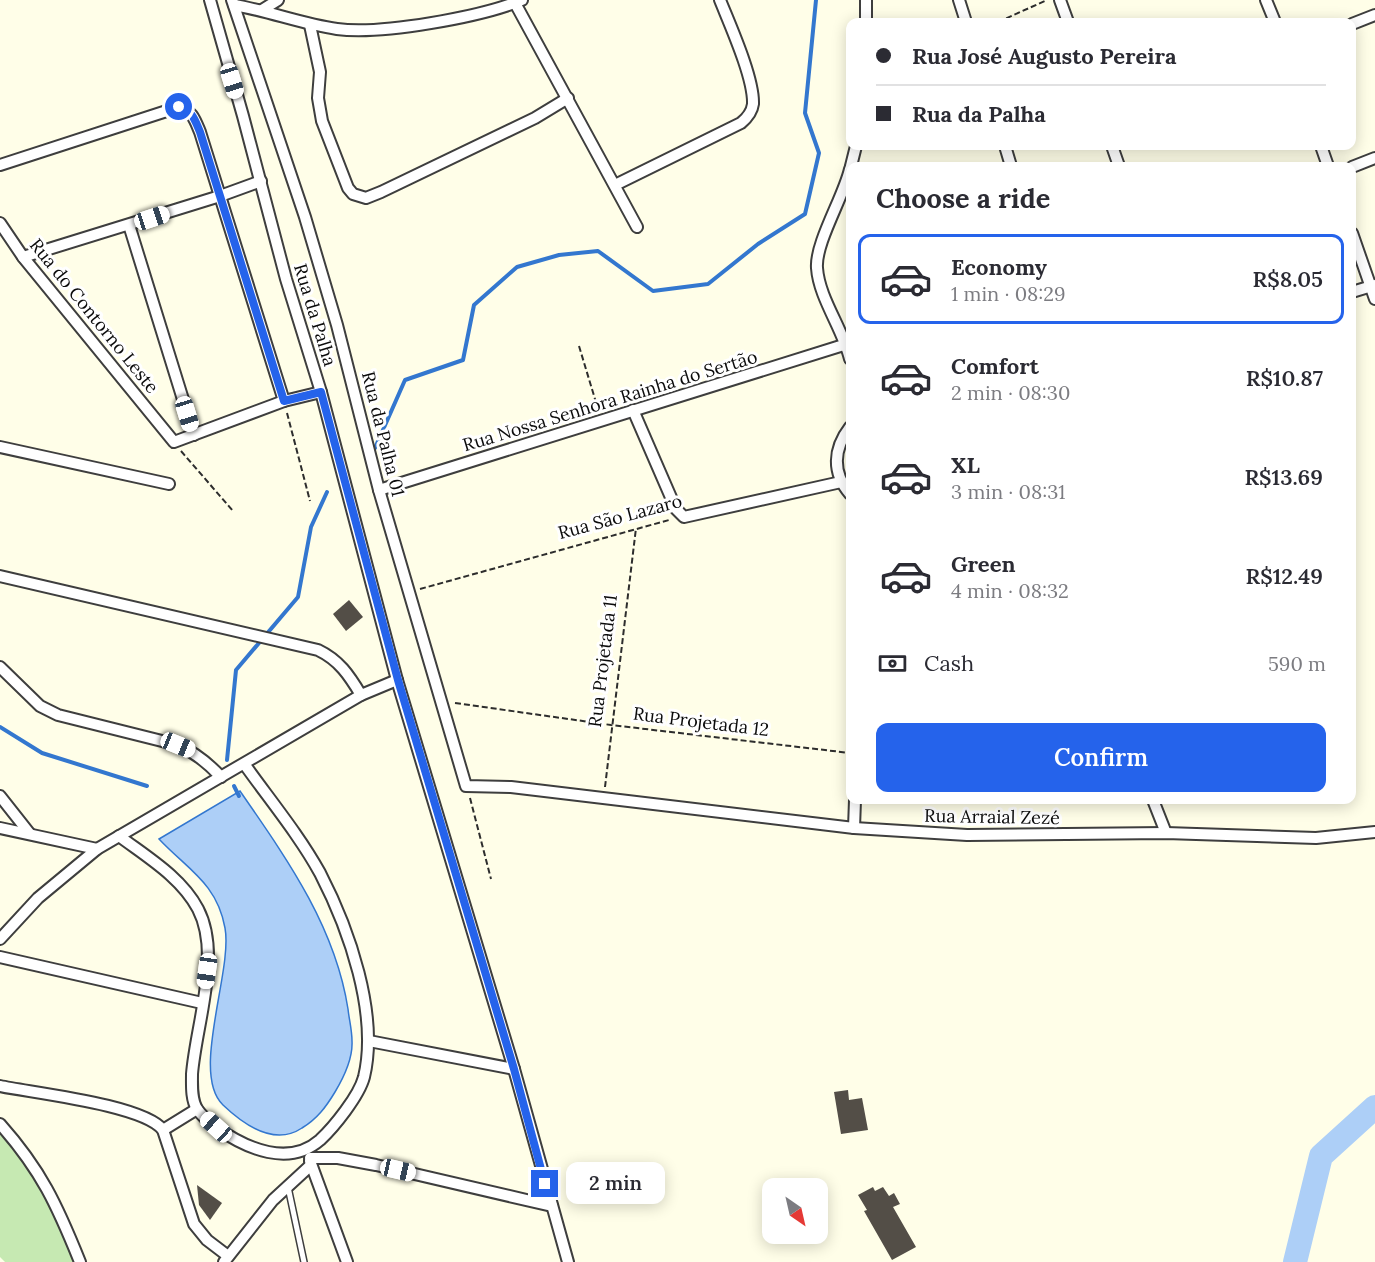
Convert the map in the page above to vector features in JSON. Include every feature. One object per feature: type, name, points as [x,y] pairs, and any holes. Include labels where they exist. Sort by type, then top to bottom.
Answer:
[{"type":"street","name":"Rua da Palha","points":[[210,0],[286,279],[321,392],[398,680],[514,1069],[568,1262]]},
{"type":"street","points":[[262,10],[278,0]]},
{"type":"street","points":[[615,185],[741,123],[748,116],[753,106],[752,90],[720,0]]},
{"type":"street","points":[[866,0],[866,18]]},
{"type":"street","points":[[959,0],[965,18]]},
{"type":"street","points":[[1061,0],[1067,18]]},
{"type":"street","points":[[1266,0],[1273,18]]},
{"type":"street","points":[[233,3],[310,25],[340,30],[396,28],[477,13],[518,2],[637,227]]},
{"type":"street","name":"Rua da Palha 01","points":[[233,3],[305,217],[338,326],[379,490],[466,786]]},
{"type":"street","points":[[1356,22],[1375,15]]},
{"type":"street","points":[[310,25],[320,72],[318,98],[322,121],[348,189],[359,197],[366,198],[411,178],[535,118],[568,98]]},
{"type":"street","points":[[0,165],[179,107],[189,111],[200,132],[284,401]]},
{"type":"street","points":[[1356,165],[1375,158]]},
{"type":"street","points":[[23,257],[220,196],[261,181]]},
{"type":"street","points":[[846,186],[821,247],[816,267],[822,287],[846,338]]},
{"type":"street","name":"Rua do Contorno Leste","points":[[0,224],[23,257],[174,442]]},
{"type":"street","points":[[129,225],[194,435]]},
{"type":"street","points":[[1356,243],[1375,299]]},
{"type":"street","points":[[1356,291],[1372,285]]},
{"type":"street","name":"Rua Nossa Senhora Rainha do Sertão","points":[[379,490],[846,345]]},
{"type":"street","points":[[174,442],[284,401],[321,392]]},
{"type":"street","points":[[633,411],[676,509],[684,517]]},
{"type":"street","points":[[846,432],[836,454],[837,470],[846,489]]},
{"type":"street","points":[[0,447],[170,484]]},
{"type":"street","name":"Rua São Lazaro","points":[[684,517],[841,482]]},
{"type":"street","points":[[0,576],[318,650],[332,657],[346,670],[361,695]]},
{"type":"street","points":[[0,667],[40,706],[58,714],[178,745],[207,762],[221,777]]},
{"type":"street","points":[[0,939],[38,898],[97,849],[245,765],[361,695],[398,680]]},
{"type":"street","points":[[0,1086],[123,1109],[152,1120],[163,1130],[194,1224],[226,1259],[310,1158],[347,1107],[363,1080],[369,1041],[366,1007],[351,951],[338,914],[319,872],[245,765]]},
{"type":"street","name":"Rua Arraial Zezé","points":[[466,786],[511,787],[854,828],[967,835],[1166,833],[1316,838],[1375,832]]},
{"type":"street","points":[[0,796],[30,834]]},
{"type":"street","points":[[854,828],[855,804]]},
{"type":"street","points":[[1155,804],[1166,833]]},
{"type":"street","points":[[0,828],[97,849]]},
{"type":"street","points":[[119,836],[178,881],[198,909],[208,942],[194,1057],[193,1099],[197,1109],[216,1127],[249,1147],[310,1158],[338,1158],[376,1165],[552,1206]]},
{"type":"street","points":[[0,957],[202,1003]]},
{"type":"street","points":[[369,1041],[514,1069]]},
{"type":"street","points":[[163,1130],[197,1109]]},
{"type":"street","points":[[0,1124],[45,1182],[80,1262]]},
{"type":"street","points":[[310,1158],[347,1262]]},
{"type":"lane","points":[[288,1185],[304,1262]]},
{"type":"path","points":[[1007,18],[1047,0]]},
{"type":"path","points":[[579,346],[601,421]]},
{"type":"path","points":[[284,401],[310,501]]},
{"type":"path","points":[[174,442],[233,511]]},
{"type":"path","name":"Rua São Lazaro","points":[[409,592],[636,528],[684,517]]},
{"type":"path","name":"Rua Projetada 11","points":[[603,799],[636,528]]},
{"type":"path","name":"Rua Projetada 12","points":[[441,701],[611,725],[846,753]]},
{"type":"path","points":[[466,786],[491,879]]},
{"type":"green space","points":[[0,1133],[25,1161],[35,1177],[53,1210],[74,1262],[5,1262],[0,1257]]},
{"type":"water","points":[[240,791],[275,842],[321,921],[342,979],[352,1033],[352,1048],[347,1068],[328,1103],[317,1117],[302,1128],[281,1135],[260,1131],[240,1120],[223,1105],[214,1090],[211,1047],[226,947],[225,928],[221,912],[208,888],[159,839]]},
{"type":"building","points":[[349,600],[363,617],[346,631],[333,614]]},
{"type":"building","points":[[848,1090],[849,1100],[862,1098],[868,1130],[841,1134],[834,1092]]},
{"type":"building","points":[[197,1185],[222,1203],[210,1220],[199,1205]]},
{"type":"building","points":[[873,1187],[875,1191],[883,1187],[889,1196],[894,1193],[900,1204],[893,1207],[916,1247],[892,1260],[864,1211],[867,1210],[858,1195]]},
{"type":"waterway","points":[[375,448],[405,380],[463,360],[474,305],[517,267],[559,255],[598,251],[653,291],[708,284],[758,244],[805,214],[819,153],[805,113],[816,0]]},
{"type":"waterway","points":[[227,760],[236,670],[298,597],[311,527],[327,492]]},
{"type":"waterway","points":[[0,727],[42,753],[147,786]]},
{"type":"waterway","points":[[234,786],[239,796]]},
{"type":"waterway","points":[[1295,1262],[1321,1156],[1375,1107]]},
{"type":"route","points":[[179,107],[189,111],[200,132],[284,401],[321,392],[382,626],[514,1069],[545,1184]]}]
